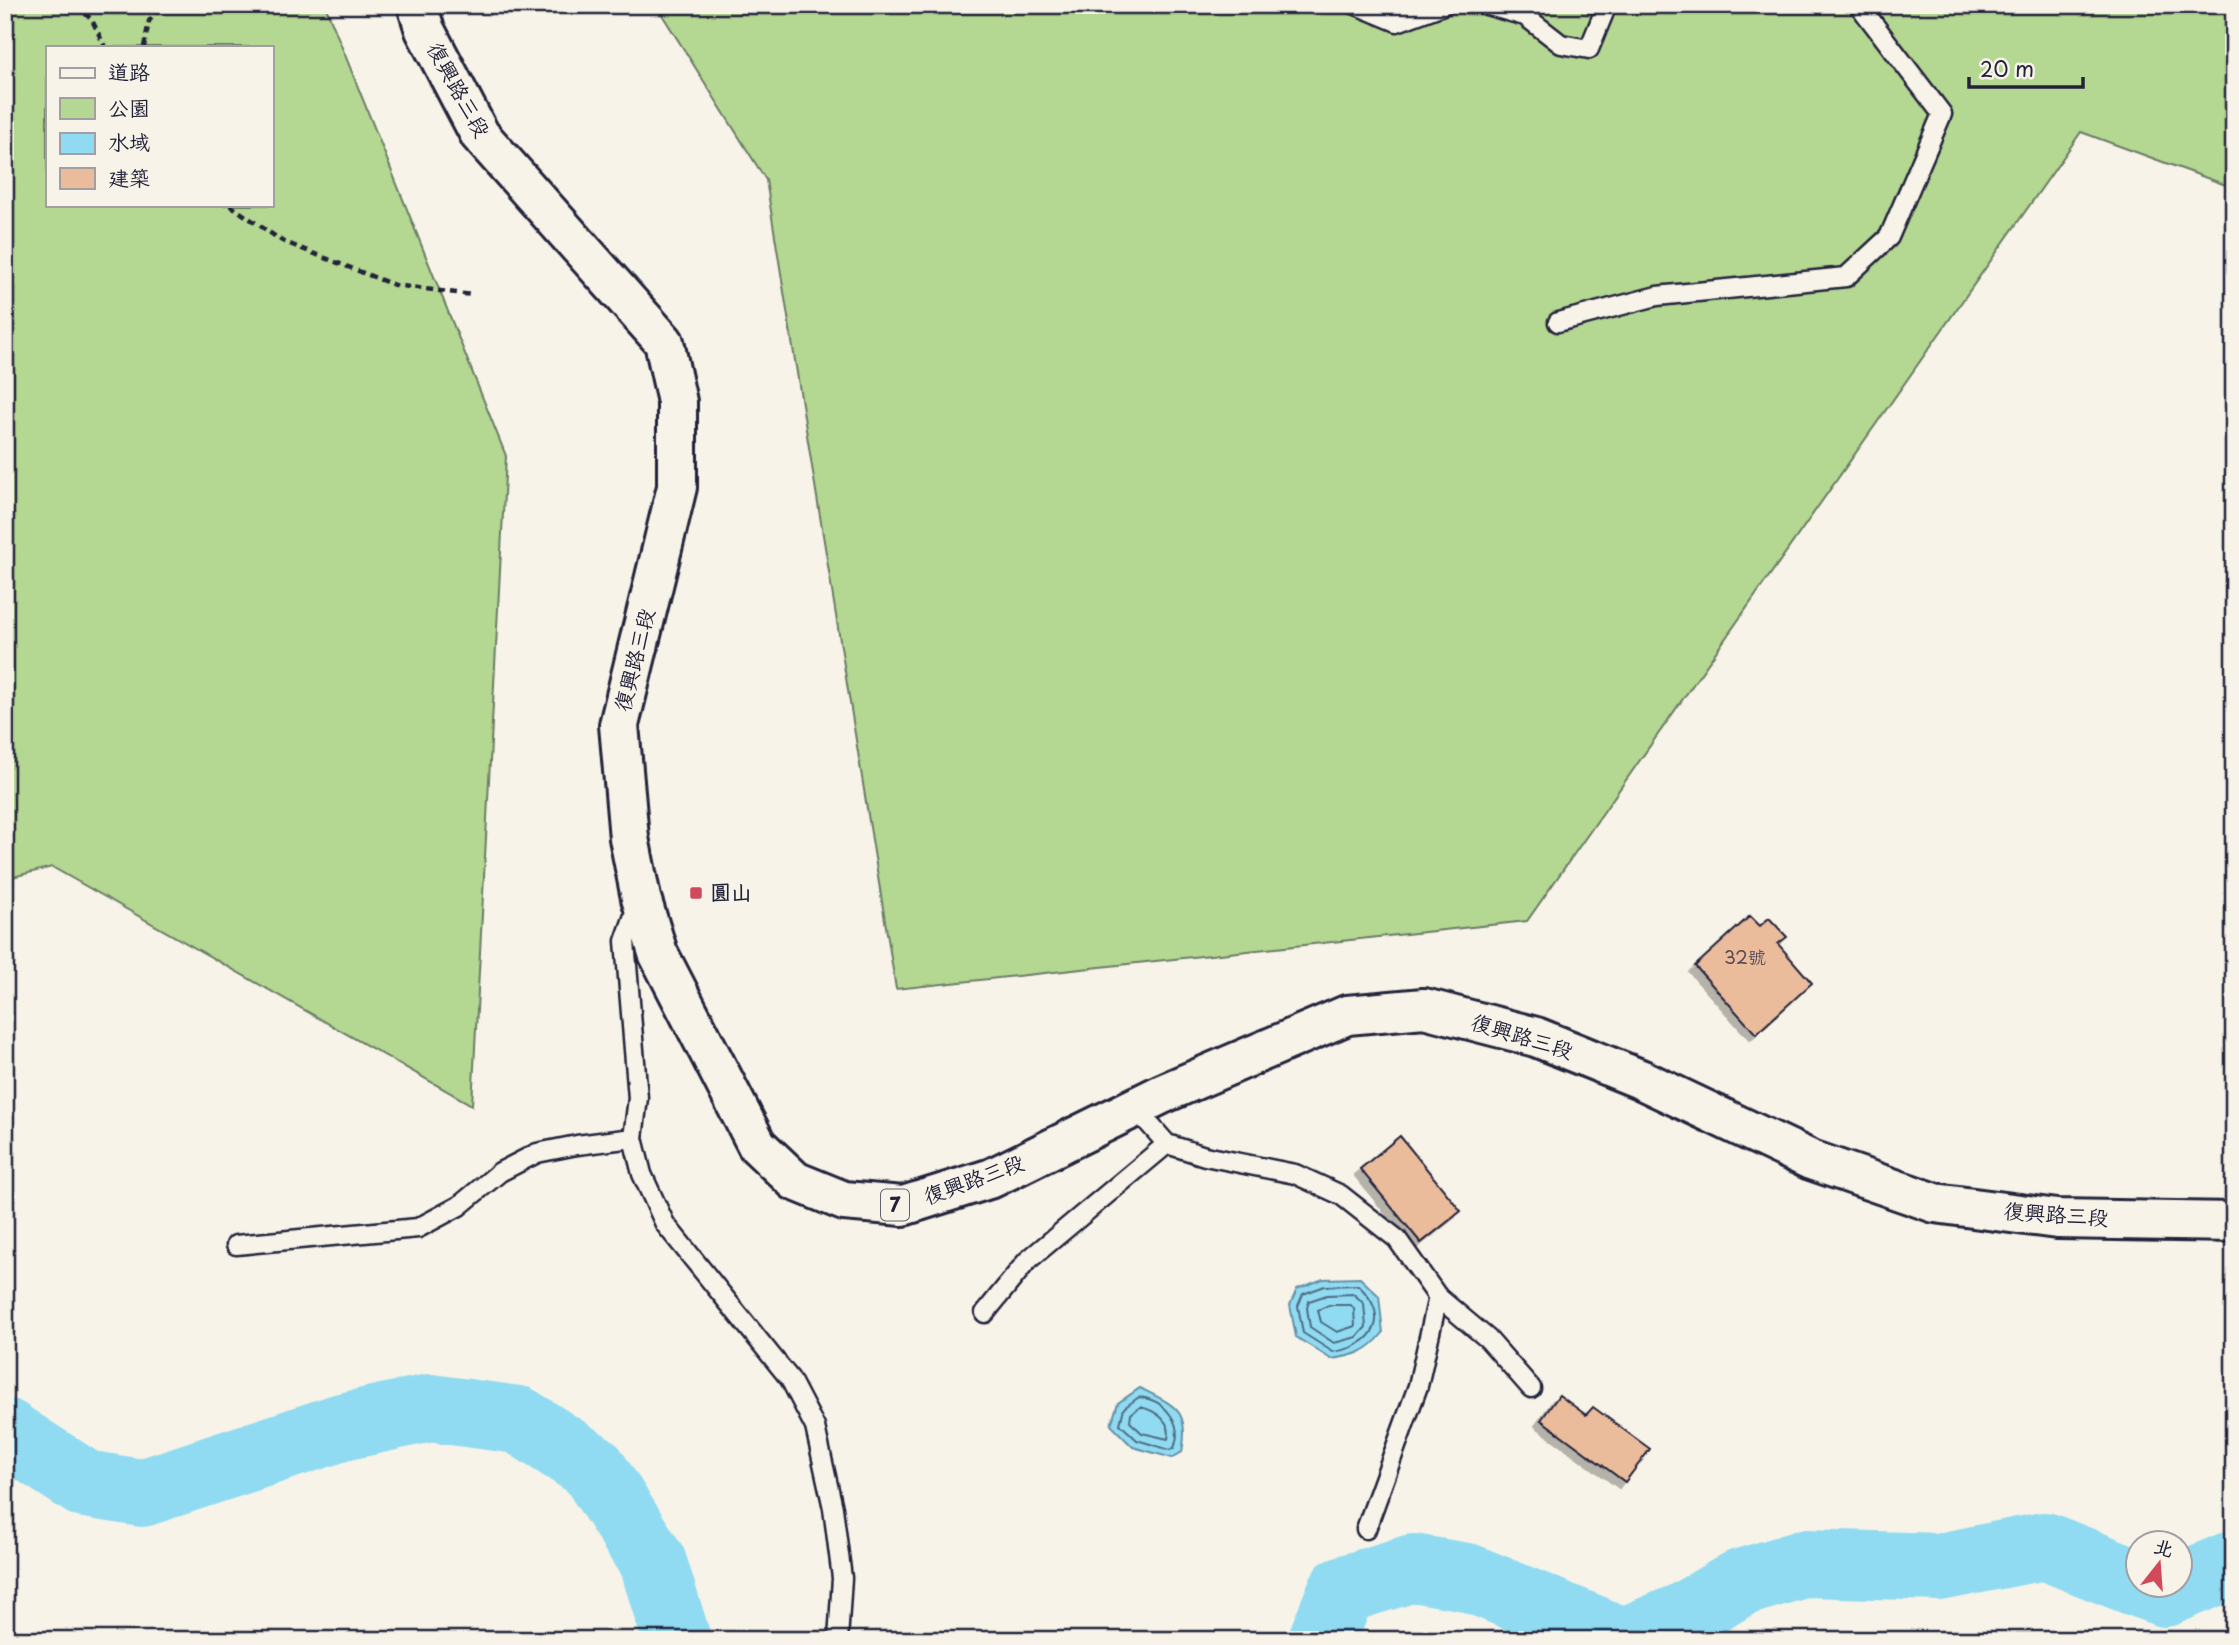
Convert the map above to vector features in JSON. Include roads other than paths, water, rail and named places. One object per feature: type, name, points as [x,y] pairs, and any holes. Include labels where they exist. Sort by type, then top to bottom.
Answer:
[{"type":"main road","name":"復興路三段","points":[[417,5],[425,30],[480,135],[664,342],[677,402],[677,487],[619,725],[629,838],[641,898],[658,953],[757,1145],[795,1181],[844,1201],[903,1206],[992,1178],[1162,1094],[1347,1015],[1424,1008],[1536,1037],[1640,1079],[1811,1160],[1935,1203],[2057,1219],[2234,1222]]},
{"type":"lane","points":[[1356,5],[1397,22],[1443,5]]},
{"type":"lane","points":[[1486,5],[1525,16],[1561,44],[1589,48],[1606,5]]},
{"type":"lane","points":[[1558,322],[1657,296],[1846,277],[1889,237],[1942,114],[1859,5]]},
{"type":"lane","points":[[641,898],[625,941],[638,1098],[633,1138],[642,1174],[665,1224],[790,1379],[815,1427],[833,1508],[842,1578],[838,1640]]},
{"type":"lane","points":[[1136,1109],[1167,1144],[1205,1156],[1295,1174],[1341,1195],[1397,1239],[1438,1297],[1488,1339],[1531,1388]]},
{"type":"lane","points":[[236,1245],[418,1228],[458,1206],[499,1172],[537,1153],[633,1138]]},
{"type":"lane","points":[[985,1313],[1027,1261],[1167,1144]]},
{"type":"lane","points":[[1366,1529],[1419,1385],[1438,1297]]},
{"type":"water","points":[[1360,1278],[1379,1296],[1383,1333],[1372,1345],[1354,1354],[1331,1359],[1296,1337],[1290,1305],[1297,1289],[1323,1279]]},
{"type":"water","points":[[1140,1388],[1171,1405],[1182,1418],[1182,1452],[1172,1458],[1133,1447],[1111,1425],[1118,1403]]},
{"type":"waterway","points":[[5,1432],[85,1484],[142,1493],[342,1427],[430,1408],[519,1420],[592,1467],[653,1563],[677,1640]]},
{"type":"waterway","points":[[1627,1640],[1684,1616],[1740,1583],[1806,1563],[1940,1567],[2044,1546],[2124,1577]]},
{"type":"waterway","points":[[2194,1581],[2234,1564]]},
{"type":"waterway","points":[[1322,1640],[1342,1590],[1413,1568],[1467,1577],[1620,1640]]},
{"type":"place","name":"圓山","points":[[696,893]]}]
